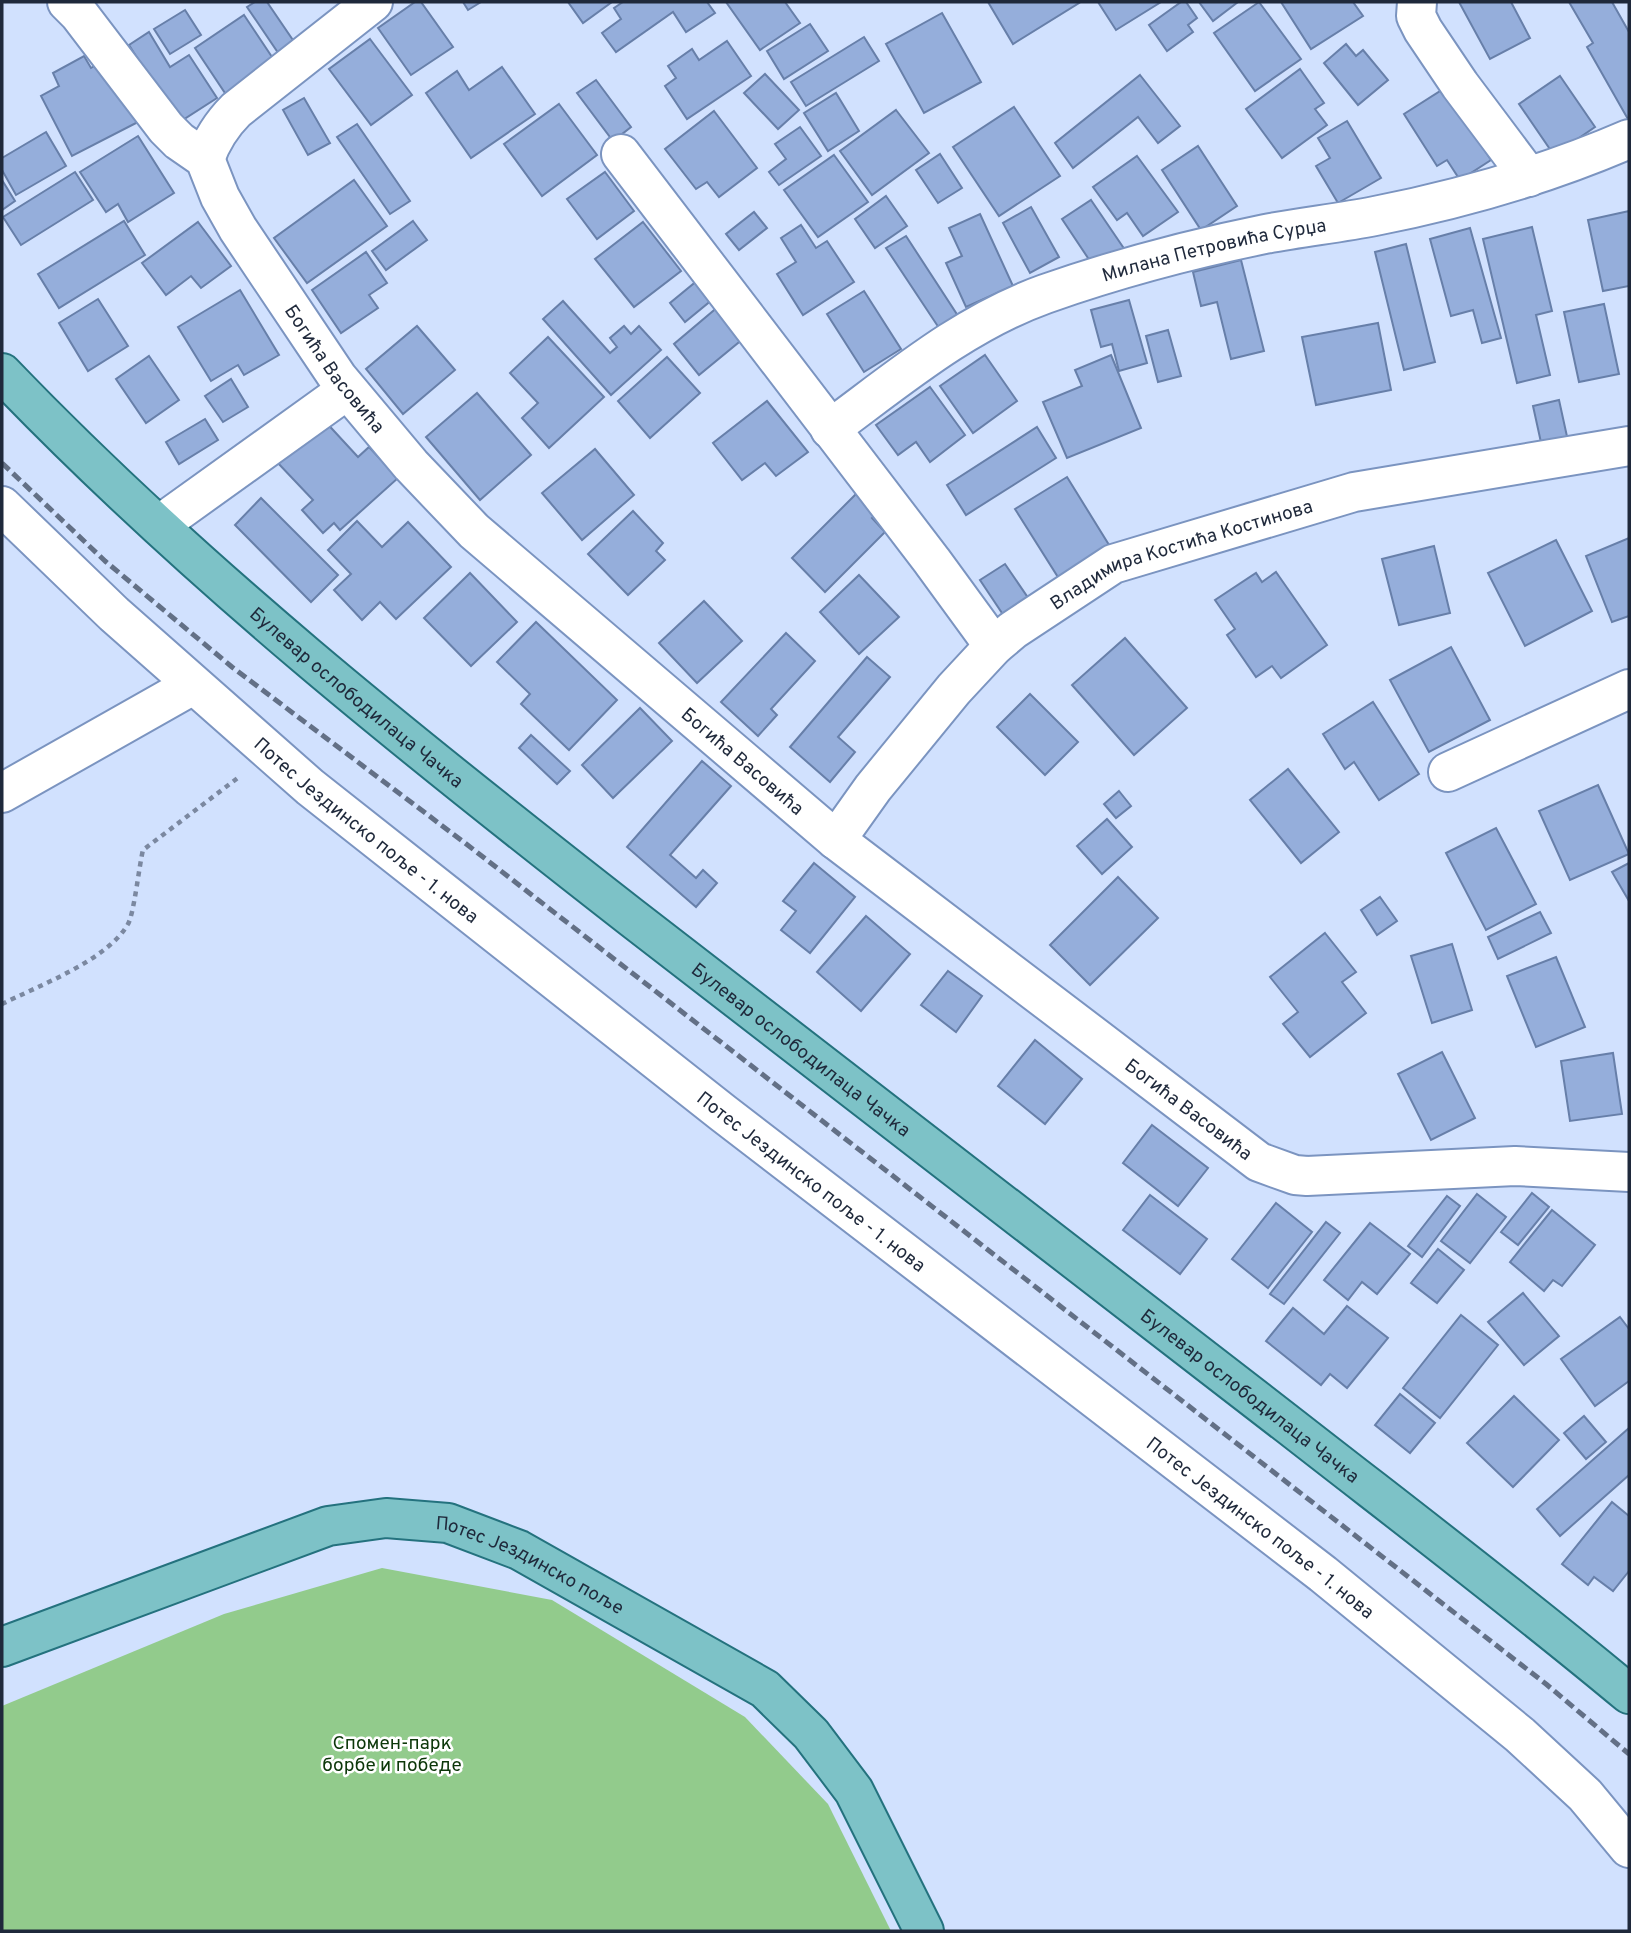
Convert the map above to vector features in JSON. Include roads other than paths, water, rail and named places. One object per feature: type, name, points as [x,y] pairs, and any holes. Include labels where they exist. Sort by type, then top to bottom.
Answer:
[{"type":"main road","name":"Булевар ослободилаца Чачка","points":[[2,373],[159,525],[311,660],[466,787],[741,1004],[1362,1482],[1629,1695]]},
{"type":"main road","name":"Потес Јездинско поље","points":[[9,1649],[328,1526],[386,1518],[448,1523],[519,1550],[765,1689],[811,1734],[855,1791],[924,1931]]},
{"type":"street","points":[[67,2],[166,128],[205,159],[222,124],[236,110],[373,2]]},
{"type":"street","points":[[1417,2],[1416,16],[1423,30],[1467,95],[1529,177]]},
{"type":"street","name":"Милана Петровића Сурџа","points":[[830,429],[943,346],[1043,295],[1226,243],[1376,216],[1480,191],[1529,177],[1629,139]]},
{"type":"street","points":[[621,154],[994,646]]},
{"type":"street","name":"Богића Васовића","points":[[205,159],[220,197],[238,229],[347,390],[411,465],[474,531],[836,840],[1259,1162],[1295,1175],[1307,1176],[1515,1166],[1629,1172]]},
{"type":"street","points":[[159,525],[347,390]]},
{"type":"street","name":"Владимира Костића Костинова","points":[[836,840],[873,788],[954,689],[994,646],[1013,630],[1113,564],[1354,492],[1629,446]]},
{"type":"street","name":"Потес Јездинско поље - 1. нова","points":[[2,506],[114,614],[310,787],[723,1113],[1323,1574],[1520,1735],[1585,1795],[1629,1848]]},
{"type":"street","points":[[2,793],[193,685]]},
{"type":"street","points":[[1448,772],[1629,689]]},
{"type":"railway","points":[[2,463],[105,561],[232,667],[465,843],[1546,1684],[1629,1754]]},
{"type":"park label","name":"Спомен-парк борбе и победе","points":[[392,1753]]}]
